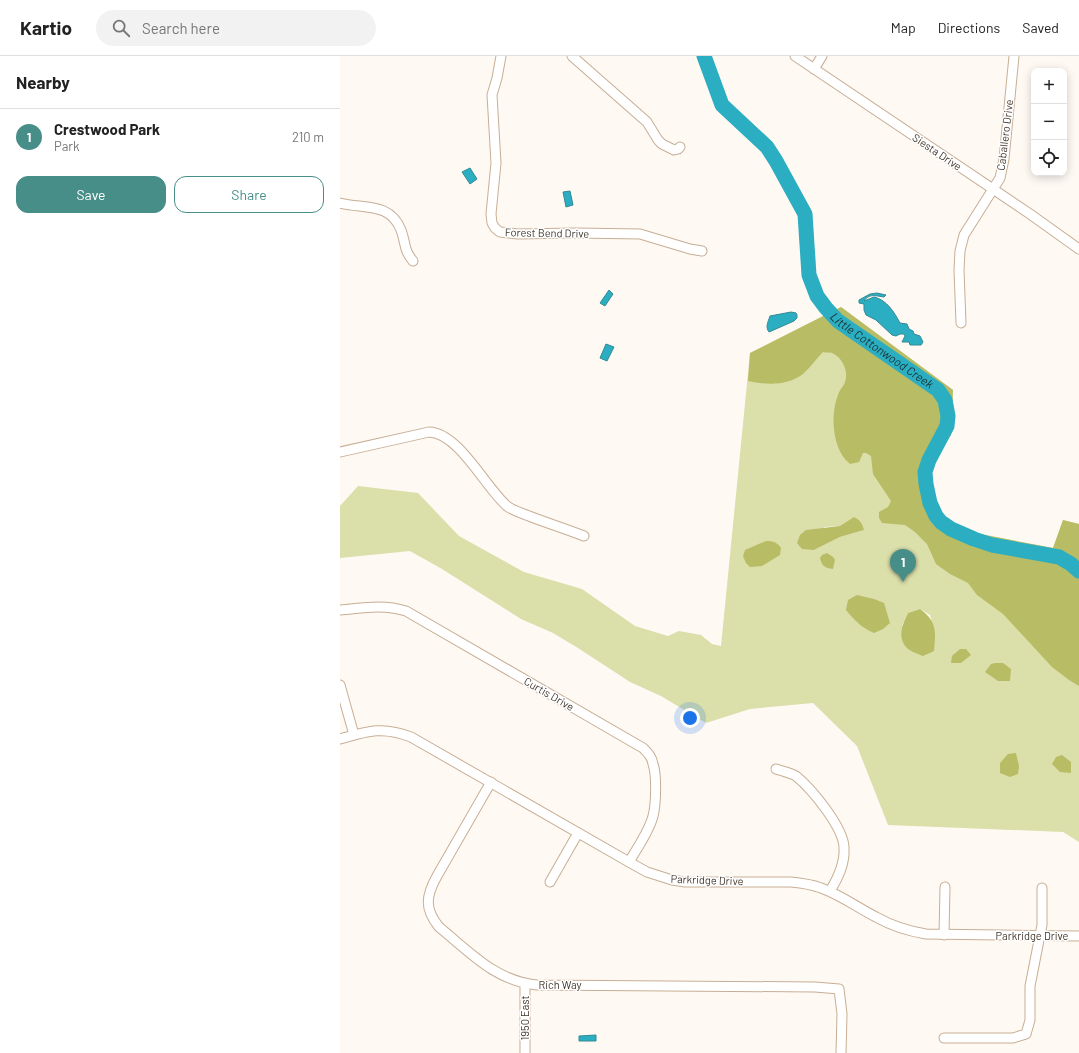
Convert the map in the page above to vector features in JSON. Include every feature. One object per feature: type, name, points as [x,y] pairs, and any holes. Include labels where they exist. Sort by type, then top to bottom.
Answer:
[{"type":"street","name":"Forest Bend Drive","points":[[501,56],[492,95],[496,163],[491,214],[492,223],[495,228],[500,232],[518,234],[640,234],[690,249],[702,251]]},
{"type":"street","points":[[572,56],[647,122],[662,144],[674,150],[680,147]]},
{"type":"street","name":"Siesta Drive","points":[[795,56],[1079,249]]},
{"type":"street","points":[[814,69],[822,56]]},
{"type":"street","name":"Caballero Drive","points":[[961,323],[959,270],[960,250],[964,235],[984,201],[1000,178],[1004,159],[1014,56]]},
{"type":"street","points":[[340,203],[380,208],[391,215],[399,224],[407,254],[413,261]]},
{"type":"street","points":[[340,452],[429,432],[435,432],[450,441],[466,456],[508,507],[584,536]]},
{"type":"street","name":"Curtis Drive","points":[[340,610],[391,607],[406,611],[643,748],[650,756],[655,772],[655,804],[650,824],[629,862]]},
{"type":"street","points":[[340,685],[354,735]]},
{"type":"street","name":"Parkridge Drive","points":[[340,739],[368,731],[397,731],[439,752],[647,872],[672,880],[686,882],[791,882],[808,884],[830,891],[894,926],[926,934],[1079,936]]},
{"type":"street","points":[[776,769],[794,775],[806,785],[834,820],[843,838],[844,858],[842,868],[830,891]]},
{"type":"street","name":"Rich Way","points":[[491,782],[431,888],[428,899],[428,909],[439,927],[492,970],[503,976],[525,984],[815,986],[839,989],[842,1014],[841,1053]]},
{"type":"street","points":[[550,882],[578,832]]},
{"type":"street","points":[[944,935],[946,886]]},
{"type":"street","points":[[944,1038],[1013,1038],[1026,1034],[1030,1020],[1030,986],[1042,925],[1042,888]]},
{"type":"street","name":"1950 East","points":[[525,984],[526,1053]]},
{"type":"green space","points":[[841,307],[953,390],[951,435],[937,453],[927,470],[943,520],[975,533],[1053,548],[1063,520],[1079,524],[1079,842],[1063,832],[888,825],[857,746],[813,703],[750,709],[706,723],[661,696],[630,682],[553,633],[521,619],[442,569],[410,551],[340,558],[340,506],[358,486],[418,493],[459,536],[524,572],[582,589],[635,626],[668,636],[679,631],[701,635],[712,644],[721,646],[750,353]],"holes":[[[840,526],[864,530],[840,537],[814,550],[824,527]],[[920,609],[930,615],[935,635],[902,625],[908,613]]]},
{"type":"green space","points":[[841,307],[953,390],[951,435],[937,453],[927,470],[943,520],[975,533],[1053,548],[1063,520],[1079,524],[1079,686],[1052,667],[1003,614],[977,595],[968,583],[950,574],[936,564],[927,544],[915,532],[905,525],[882,523],[879,518],[879,512],[888,507],[891,501],[873,474],[871,456],[863,453],[859,462],[850,464],[839,450],[836,441],[834,432],[835,403],[844,384],[846,373],[842,361],[836,355],[823,352],[803,374],[784,383],[770,384],[748,381],[750,353]]},
{"type":"green space","points":[[854,517],[858,519],[864,530],[840,537],[814,550],[802,549],[797,543],[800,535],[806,530],[840,526]]},
{"type":"green space","points":[[766,541],[778,544],[781,548],[780,555],[762,566],[750,567],[746,563],[743,556],[745,550]]},
{"type":"green space","points":[[827,553],[835,560],[833,569],[825,566],[821,561],[820,558],[822,555]]},
{"type":"green space","points":[[857,595],[884,603],[890,623],[883,629],[874,633],[859,624],[846,610],[848,600]]},
{"type":"green space","points":[[920,609],[930,618],[935,633],[934,651],[923,656],[907,648],[903,643],[901,634],[908,613]]},
{"type":"green space","points":[[960,649],[966,649],[971,655],[961,663],[951,663],[952,656]]},
{"type":"green space","points":[[1003,663],[1011,669],[1010,681],[998,681],[985,672],[991,664]]},
{"type":"green space","points":[[1016,753],[1019,766],[1018,774],[1010,777],[1000,773],[1000,763],[1008,754]]},
{"type":"green space","points":[[1062,755],[1071,762],[1071,773],[1060,772],[1052,764],[1056,757]]},
{"type":"water","points":[[470,168],[477,179],[470,184],[462,172]]},
{"type":"water","points":[[570,191],[573,205],[566,207],[563,192]]},
{"type":"water","points":[[609,290],[613,294],[605,306],[600,303]]},
{"type":"water","points":[[877,293],[886,295],[884,297],[870,296],[864,301],[874,297],[883,301],[893,311],[900,323],[907,324],[909,329],[913,331],[914,334],[920,336],[923,342],[921,345],[910,345],[909,342],[902,342],[905,336],[904,334],[896,336],[892,335],[876,320],[866,315],[864,304],[859,303],[859,300],[870,294]]},
{"type":"water","points":[[791,312],[796,313],[797,315],[797,318],[794,321],[769,332],[767,326],[770,316]]},
{"type":"water","points":[[606,344],[614,347],[607,361],[600,358]]},
{"type":"water","points":[[596,1035],[596,1041],[579,1041],[579,1036]]},
{"type":"waterway","name":"Little Cottonwood Creek","points":[[704,56],[722,105],[767,147],[805,214],[809,275],[817,296],[838,321],[938,390],[945,400],[948,416],[947,426],[929,460],[925,472],[930,503],[936,516],[941,522],[951,529],[974,539],[992,545],[1059,557],[1079,571]]},
{"type":"place","name":"Crestwood Park","points":[[903,582]]}]
